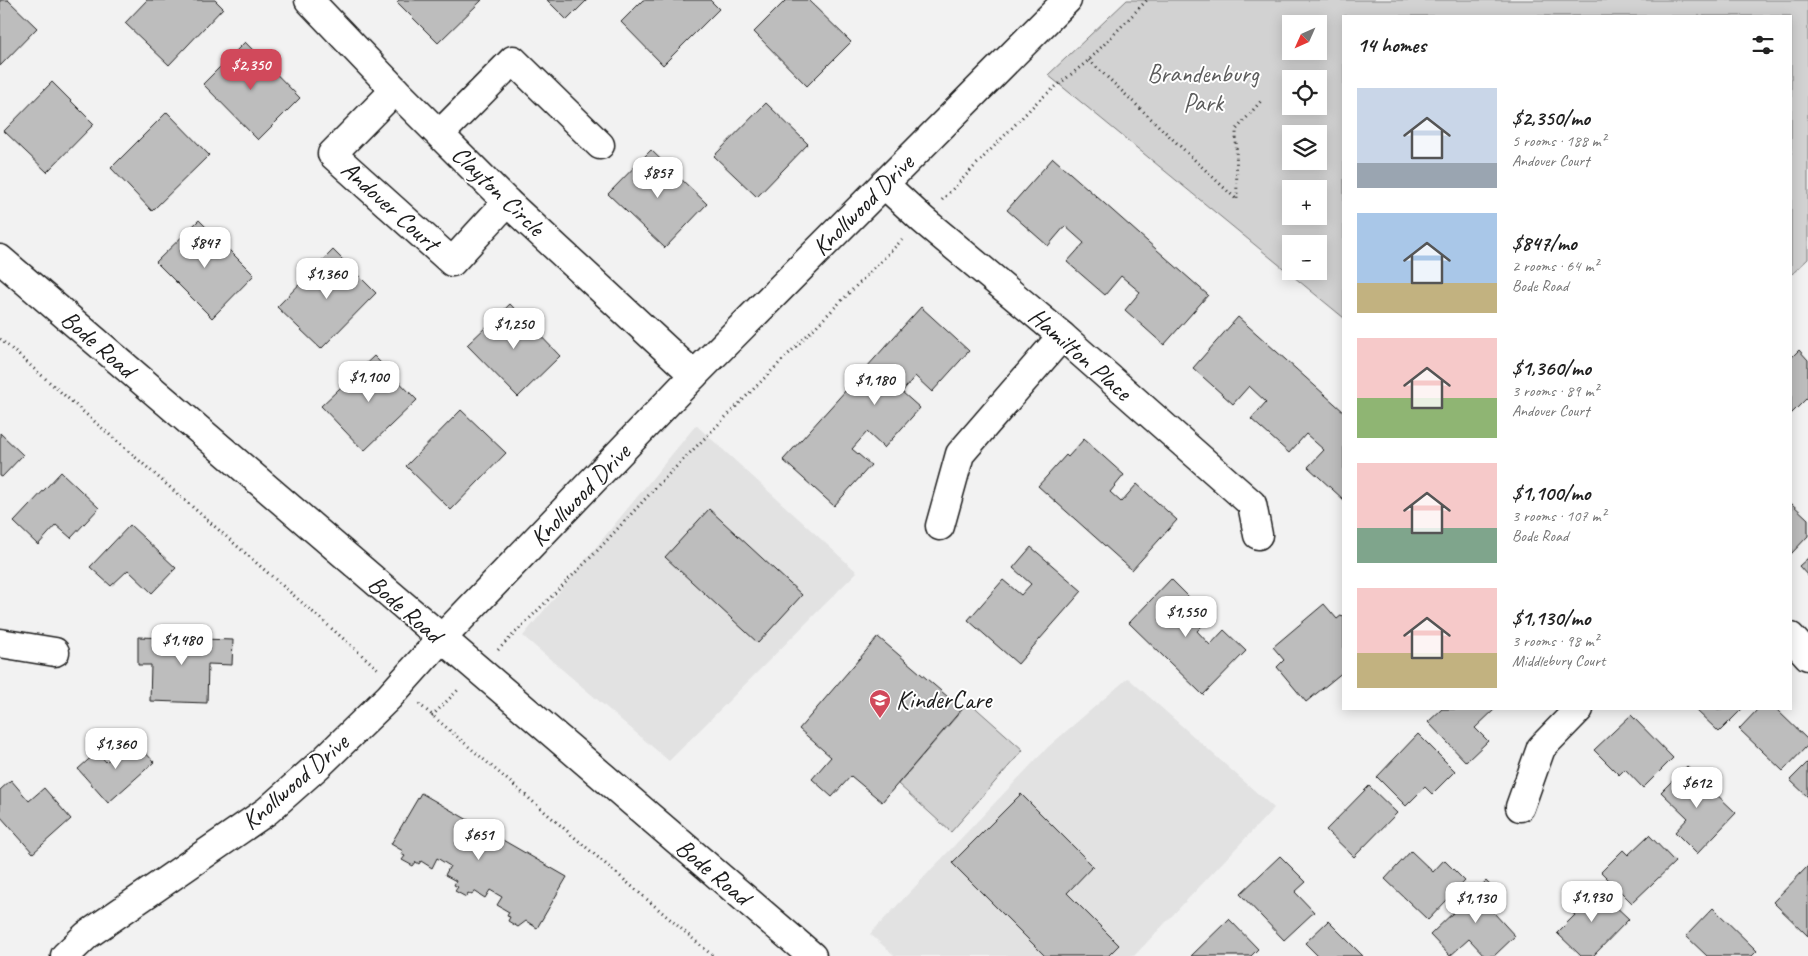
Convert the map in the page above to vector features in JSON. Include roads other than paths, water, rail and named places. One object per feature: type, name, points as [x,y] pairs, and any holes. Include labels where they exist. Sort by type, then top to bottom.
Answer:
[{"type":"street","name":"Clayton Circle","points":[[309,0],[395,90],[507,202],[694,375]]},
{"type":"street","name":"Knollwood Drive","points":[[65,956],[87,935],[267,811],[321,763],[389,697],[440,639],[694,375],[1067,0]]},
{"type":"street","points":[[440,134],[513,60],[600,145]]},
{"type":"street","name":"Andover Court","points":[[395,90],[332,154],[452,262],[507,202]]},
{"type":"street","name":"Hamilton Place","points":[[884,184],[923,220],[1062,336],[1252,504],[1258,534]]},
{"type":"street","name":"Bode Road","points":[[0,259],[440,639],[812,956]]},
{"type":"street","points":[[940,526],[960,454],[1062,336]]},
{"type":"street","points":[[1792,639],[1808,656]]},
{"type":"street","points":[[0,643],[55,652]]},
{"type":"street","points":[[1520,807],[1541,748],[1578,710]]},
{"type":"place","name":"KinderCare","points":[[880,719]]},
{"type":"park label","name":"Brandenburg Park","points":[[1203,88]]}]
